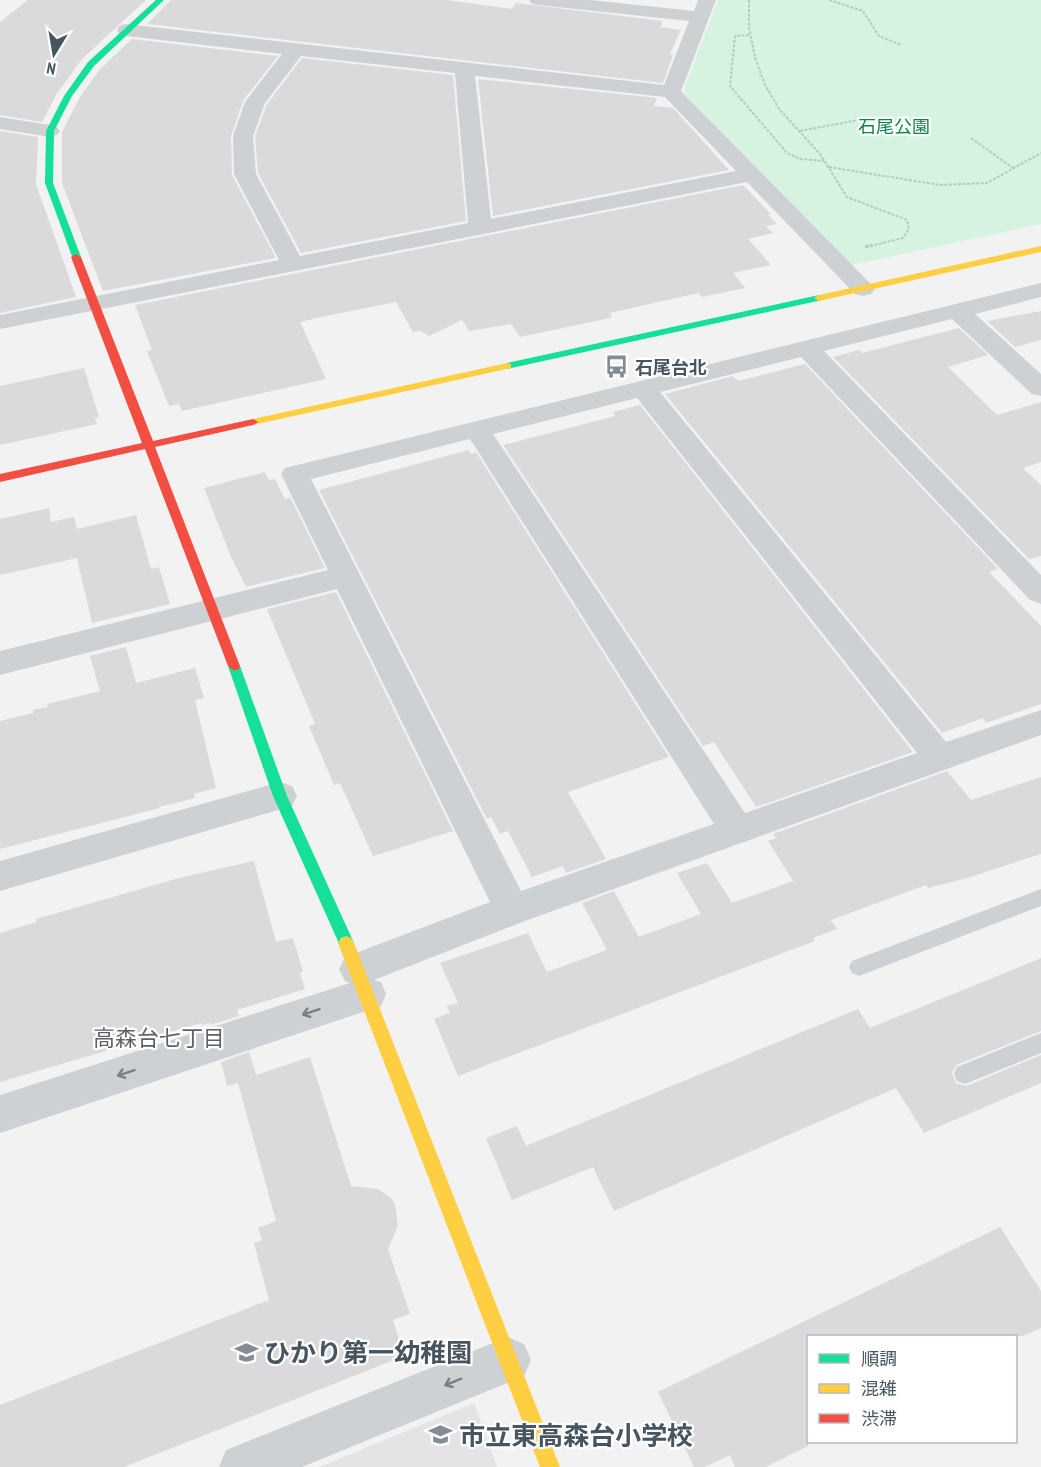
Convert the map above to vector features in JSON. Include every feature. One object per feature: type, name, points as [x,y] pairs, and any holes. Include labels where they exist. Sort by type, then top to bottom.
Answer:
[{"type":"street","points":[[160,0],[91,64],[68,96],[50,131],[49,183],[93,304],[213,608],[280,796],[363,981],[550,1467]]},
{"type":"street","points":[[538,0],[703,8],[671,92]]},
{"type":"street","points":[[126,30],[671,92],[863,289]]},
{"type":"street","points":[[292,264],[245,174],[243,136],[255,102],[296,49]]},
{"type":"street","points":[[464,68],[480,227]]},
{"type":"street","points":[[0,123],[50,131]]},
{"type":"street","points":[[0,322],[752,175]]},
{"type":"street","points":[[0,478],[1041,249]]},
{"type":"street","points":[[512,910],[295,474],[1041,290]]},
{"type":"street","points":[[956,310],[1031,366],[1041,388]]},
{"type":"street","points":[[807,348],[1041,593]]},
{"type":"street","points":[[643,388],[939,757]]},
{"type":"street","points":[[477,429],[737,830]]},
{"type":"street","points":[[0,663],[346,576]]},
{"type":"street","points":[[0,1114],[363,981],[512,910],[1041,722]]},
{"type":"street","points":[[0,876],[280,796]]},
{"type":"street","points":[[243,1467],[508,1360]]},
{"type":"lane","points":[[859,967],[1041,897]]},
{"type":"lane","points":[[965,1074],[1041,1043]]},
{"type":"path","points":[[750,0],[749,35],[770,95],[780,111],[825,161],[847,197],[862,205],[892,212],[907,220],[909,229],[903,238],[829,254]]},
{"type":"path","points":[[829,0],[863,10],[879,36],[901,45]]},
{"type":"path","points":[[749,35],[735,36],[730,86],[787,153],[800,159],[825,161]]},
{"type":"path","points":[[799,131],[858,120]]},
{"type":"path","points":[[971,138],[1013,168]]},
{"type":"path","points":[[828,167],[940,185],[987,183],[1041,153]]},
{"type":"path","points":[[1032,158],[1041,159]]},
{"type":"shaded area","name":"市立東高森台小学校","points":[[474,1403],[497,1467],[319,1467]]},
{"type":"green space","name":"石尾公園","points":[[718,0],[1041,0],[1041,224],[852,265],[686,95],[684,89]]},
{"type":"building","points":[[28,0],[146,0],[82,59],[56,95],[42,122],[0,115],[0,22]]},
{"type":"building","points":[[171,0],[447,0],[512,9],[516,3],[663,21],[660,27],[681,30],[670,54],[673,55],[663,83],[147,24]]},
{"type":"building","points":[[132,39],[278,56],[243,101],[231,136],[232,175],[276,258],[103,291],[62,183],[62,132],[80,97],[100,69]]},
{"type":"building","points":[[302,58],[453,75],[466,221],[301,253],[258,173],[255,136],[267,104]]},
{"type":"building","points":[[478,79],[657,98],[654,106],[673,108],[729,170],[493,216]]},
{"type":"building","points":[[0,131],[38,137],[36,184],[76,297],[0,313]]},
{"type":"building","points":[[743,185],[771,214],[768,215],[777,224],[766,226],[773,233],[748,239],[771,265],[733,273],[745,288],[702,297],[698,293],[610,313],[612,317],[610,318],[520,337],[511,324],[469,331],[462,320],[429,336],[420,331],[413,332],[396,302],[326,316],[300,322],[326,379],[182,411],[179,404],[169,406],[147,351],[152,350],[135,305]]},
{"type":"building","points":[[1041,311],[1041,340],[1015,347],[987,321]]},
{"type":"building","points":[[959,328],[988,355],[948,367],[997,415],[1041,402],[1041,462],[1023,468],[1041,485],[1041,556],[1029,559],[833,357],[859,350],[862,353]]},
{"type":"building","points":[[805,364],[998,569],[989,572],[1041,626],[1041,704],[986,723],[983,718],[942,733],[665,394],[733,376],[738,381]]},
{"type":"building","points":[[84,368],[99,417],[95,418],[97,424],[0,445],[0,386]]},
{"type":"building","points":[[640,405],[913,752],[756,807],[714,742],[703,746],[503,445],[615,416],[613,412]]},
{"type":"building","points":[[469,450],[471,454],[476,452],[669,757],[568,792],[606,859],[566,873],[563,866],[532,877],[508,831],[500,834],[491,817],[487,819],[319,490]]},
{"type":"building","points":[[265,472],[269,480],[275,479],[285,499],[290,497],[325,568],[246,587],[231,557],[204,488]]},
{"type":"building","points":[[49,508],[51,522],[74,517],[77,529],[136,515],[151,569],[159,567],[170,604],[92,623],[77,558],[0,575],[0,519]]},
{"type":"building","points":[[336,592],[453,831],[373,856],[340,783],[334,785],[309,726],[315,724],[267,609]]},
{"type":"building","points":[[126,647],[136,683],[195,668],[204,698],[195,700],[216,788],[194,794],[195,798],[160,808],[0,849],[0,721],[33,713],[33,710],[48,707],[47,704],[100,691],[90,656]]},
{"type":"building","points":[[947,771],[971,800],[1041,777],[1041,854],[967,878],[928,888],[926,885],[831,920],[837,929],[813,938],[815,941],[458,1076],[434,1019],[450,1013],[447,1006],[458,1003],[440,963],[528,933],[547,972],[607,950],[582,903],[614,891],[639,937],[701,914],[677,873],[707,863],[732,903],[793,881],[768,841],[776,838],[773,834]]},
{"type":"building","points":[[254,861],[276,942],[293,938],[303,972],[300,973],[305,989],[237,1010],[239,1016],[211,1025],[211,1023],[202,1025],[201,1023],[0,1082],[0,933],[37,922],[36,919],[179,878]]},
{"type":"building","points":[[1041,958],[1041,1031],[956,1065],[952,1073],[956,1083],[966,1086],[1041,1055],[1041,1083],[924,1133],[896,1088],[614,1211],[593,1167],[512,1200],[486,1138],[517,1126],[526,1146],[858,1009],[870,1028]]},
{"type":"building","points":[[249,1052],[256,1075],[310,1057],[351,1186],[378,1189],[391,1198],[395,1204],[398,1226],[388,1249],[410,1314],[393,1320],[404,1356],[124,1467],[0,1467],[0,1405],[269,1300],[254,1243],[262,1240],[258,1228],[276,1221],[238,1083],[227,1086],[221,1062]]},
{"type":"building","points":[[1000,1227],[1041,1291],[1041,1328],[1023,1336],[807,1335],[808,1446],[766,1467],[735,1467],[730,1455],[705,1467],[694,1467],[658,1392]]},
{"type":"traffic: fast","points":[[76,257],[49,183],[50,131],[68,96],[91,64],[160,0]]},
{"type":"traffic: fast","points":[[507,366],[819,298]]},
{"type":"traffic: fast","points":[[234,666],[280,796],[346,943]]},
{"type":"traffic: slow","points":[[819,298],[1041,249]]},
{"type":"traffic: slow","points":[[253,422],[507,366]]},
{"type":"traffic: slow","points":[[346,943],[550,1467]]},
{"type":"traffic: jam","points":[[76,257],[234,666]]},
{"type":"traffic: jam","points":[[0,478],[253,422]]},
{"type":"place","name":"石尾台北","points":[[617,367]]},
{"type":"place","name":"ひかり第一幼稚園","points":[[246,1352]]},
{"type":"place","name":"市立東高森台小学校","points":[[441,1435]]},
{"type":"district","name":"高森台七丁目","points":[[159,1038]]}]
